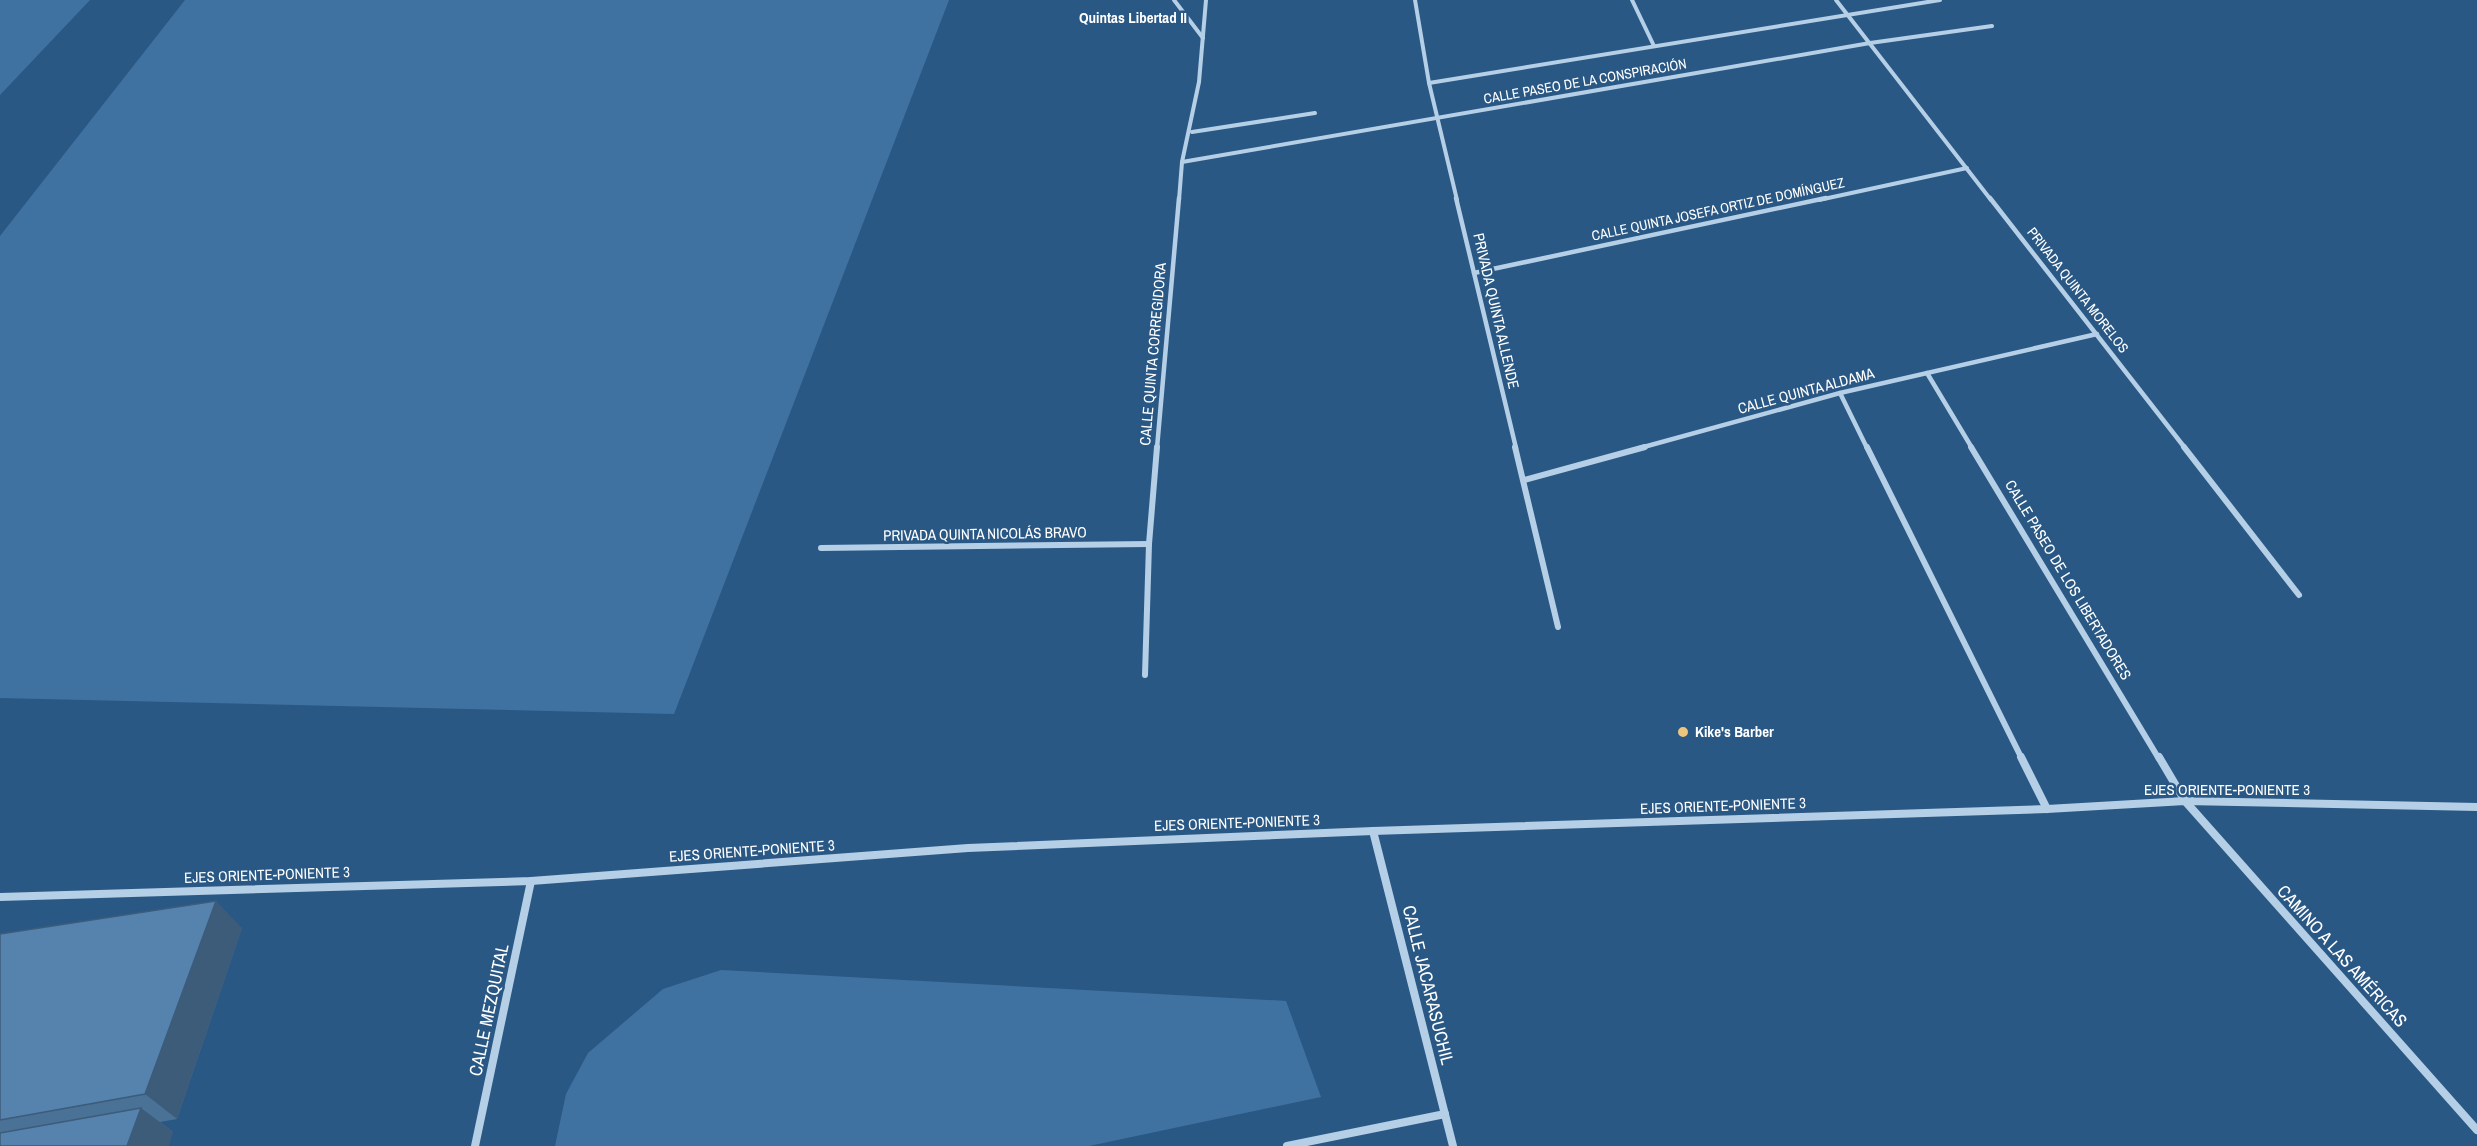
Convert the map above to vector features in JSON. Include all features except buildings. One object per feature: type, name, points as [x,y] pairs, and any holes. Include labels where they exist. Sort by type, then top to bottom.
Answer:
[{"type":"street","points":[[1174,0],[1204,38]]},
{"type":"street","name":"CALLE QUINTA CORREGIDORA","points":[[1145,675],[1149,544],[1182,162],[1191,132],[1204,38],[1206,0]]},
{"type":"street","name":"PRIVADA QUINTA ALLENDE","points":[[1414,0],[1429,83],[1558,627]]},
{"type":"street","points":[[1632,0],[1654,45]]},
{"type":"street","name":"PRIVADA QUINTA MORELOS","points":[[1836,0],[2299,596]]},
{"type":"street","name":"CALLE PASEO DE LA CONSPIRACIÓN","points":[[1429,83],[1847,13],[1940,0]]},
{"type":"street","name":"CALLE PASEO DE LA CONSPIRACIÓN","points":[[1182,162],[1870,44],[1992,26]]},
{"type":"street","points":[[1191,132],[1315,114]]},
{"type":"street","name":"CALLE QUINTA JOSEFA ORTIZ DE DOMÍNGUEZ","points":[[1474,273],[1967,168]]},
{"type":"street","name":"CALLE QUINTA ALDAMA","points":[[1524,480],[1840,393],[2097,334]]},
{"type":"street","name":"CALLE PASEO DE LOS LIBERTADORES","points":[[1927,373],[2185,801]]},
{"type":"street","points":[[1840,393],[2047,809]]},
{"type":"street","name":"PRIVADA QUINTA NICOLÁS BRAVO","points":[[821,548],[1149,544]]},
{"type":"street","name":"EJES ORIENTE-PONIENTE 3","points":[[0,897],[531,881],[968,848],[1373,831],[2047,809],[2185,801],[2477,807]]},
{"type":"street","name":"CAMINO A LAS AMÉRICAS","points":[[2185,801],[2477,1130]]},
{"type":"street","name":"CALLE JACARASUCHIL","points":[[1373,831],[1453,1146]]},
{"type":"street","name":"CALLE MEZQUITAL","points":[[475,1146],[531,881]]},
{"type":"street","points":[[1287,1146],[1445,1114]]},
{"type":"shaded area","points":[[0,0],[90,0],[0,95]]},
{"type":"shaded area","points":[[185,0],[949,0],[674,714],[0,698],[0,236]]},
{"type":"shaded area","points":[[721,970],[1286,1001],[1321,1097],[1089,1146],[555,1146],[566,1094],[588,1053],[663,989]]},
{"type":"place","name":"Kike's Barber","points":[[1683,732]]},
{"type":"district","name":"Quintas Libertad II","points":[[1133,18]]}]
